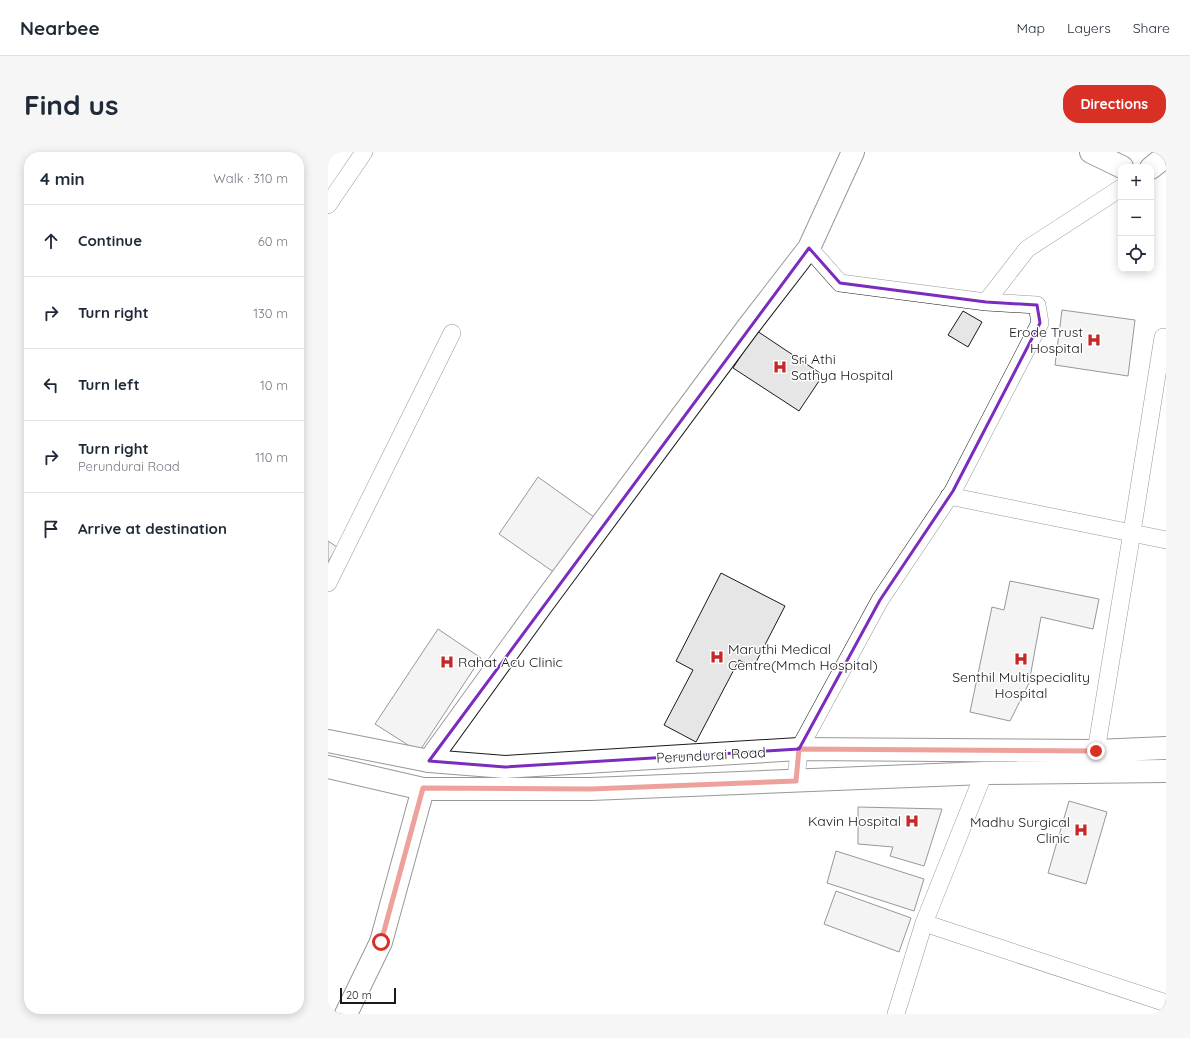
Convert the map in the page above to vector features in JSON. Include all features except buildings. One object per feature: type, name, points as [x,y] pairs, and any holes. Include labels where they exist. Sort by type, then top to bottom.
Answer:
[{"type":"main road","points":[[429,761],[546,599],[748,327],[809,248],[853,152]]},
{"type":"main road","points":[[1091,152],[1118,165]]},
{"type":"main road","points":[[1154,166],[1166,156]]},
{"type":"main road","name":"Perundurai Road","points":[[328,741],[429,761],[505,767],[799,749],[1096,751],[1166,748]]},
{"type":"main road","points":[[328,768],[423,788],[591,789],[984,773],[1166,771]]},
{"type":"main road","points":[[346,1014],[381,942],[423,788]]},
{"type":"street","points":[[328,205],[364,152]]},
{"type":"street","points":[[986,302],[1027,249],[1118,190]]},
{"type":"street","points":[[796,781],[799,749],[880,600],[949,496],[1040,323],[1037,305],[986,302],[840,283],[809,248]]},
{"type":"street","points":[[328,583],[452,332]]},
{"type":"street","points":[[1096,751],[1163,337]]},
{"type":"street","points":[[949,496],[1166,540]]},
{"type":"street","points":[[896,1014],[924,923],[984,773]]},
{"type":"street","points":[[924,923],[1166,1003]]},
{"type":"highlighted area","points":[[809,248],[840,283],[986,302],[1037,305],[1040,323],[953,491],[880,600],[799,749],[505,767],[429,761]]},
{"type":"place","name":"Erode Trust Hospital","points":[[1094,340]]},
{"type":"place","name":"Sri Athi Sathya Hospital","points":[[780,367]]},
{"type":"place","name":"Maruthi Medical Centre(Mmch Hospital)","points":[[717,657]]},
{"type":"place","name":"Senthil Multispeciality Hospital","points":[[1021,659]]},
{"type":"place","name":"Rahat Acu Clinic","points":[[447,662]]},
{"type":"place","name":"Kavin Hospital","points":[[912,821]]},
{"type":"place","name":"Madhu Surgical Clinic","points":[[1081,830]]},
{"type":"route","points":[[381,942],[423,788],[591,789],[796,781],[799,749],[1096,751]]}]
